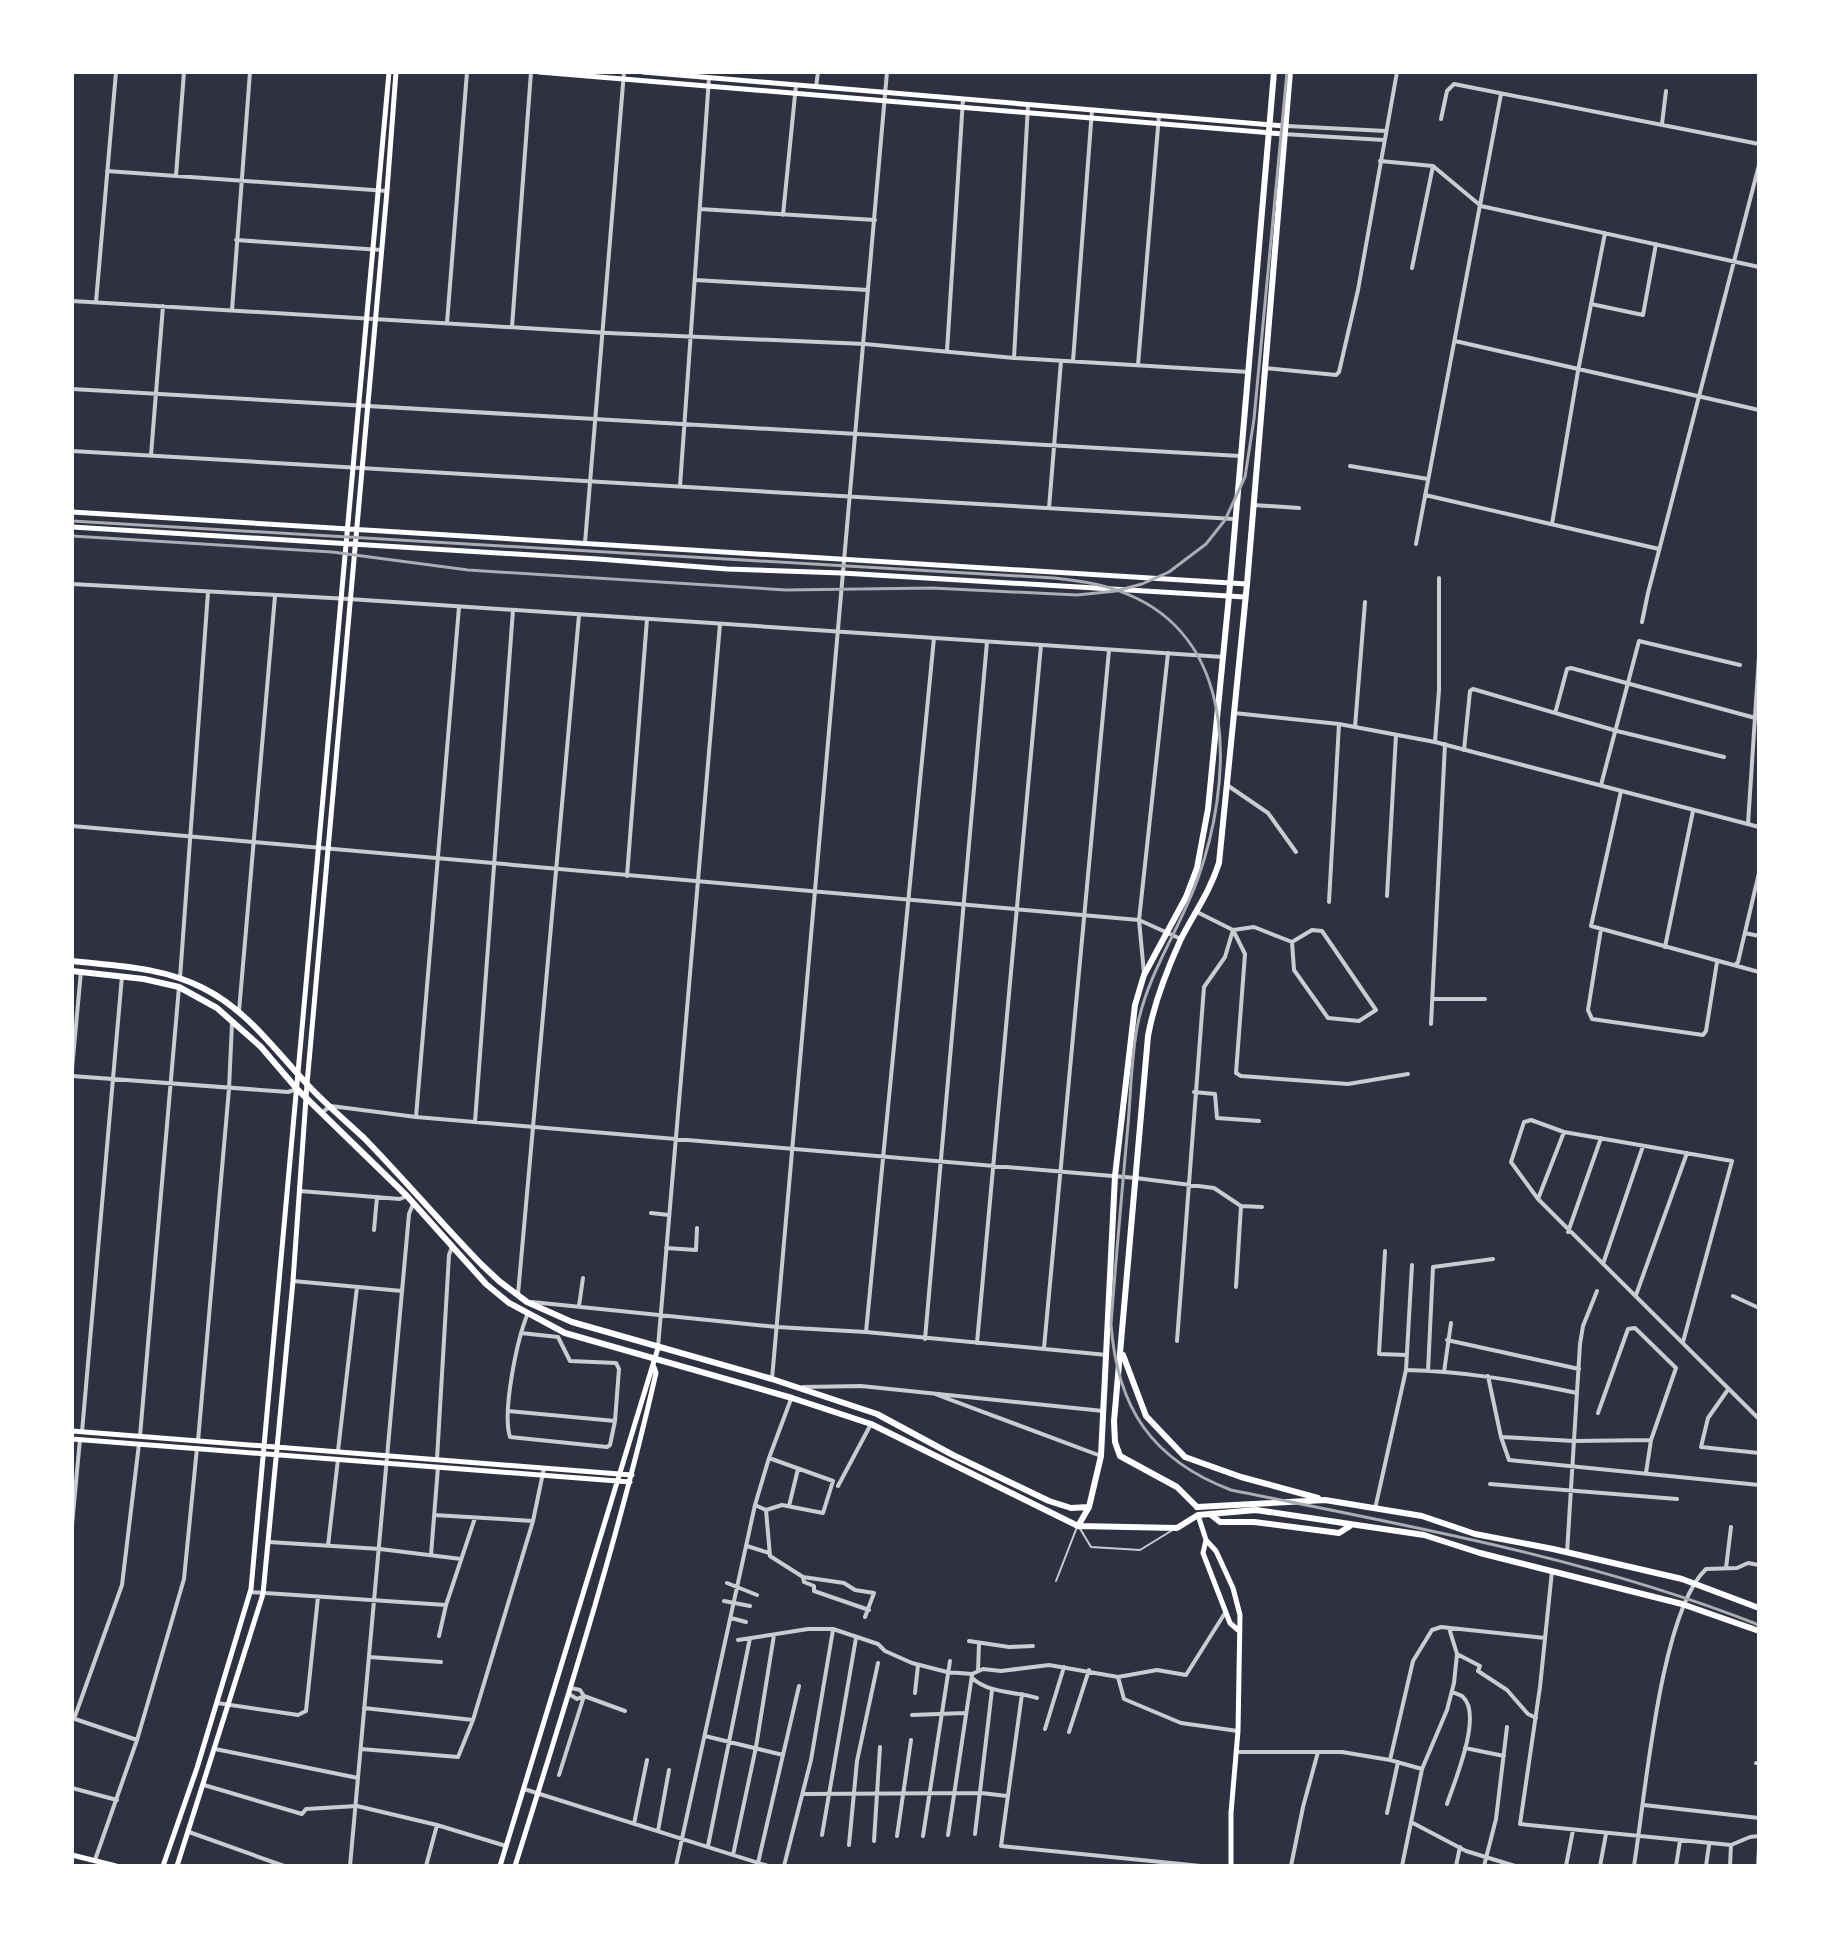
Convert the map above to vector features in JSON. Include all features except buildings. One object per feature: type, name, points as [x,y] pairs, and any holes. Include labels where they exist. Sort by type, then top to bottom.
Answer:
[{"type":"main road","points":[[384,191],[389,72]]},
{"type":"main road","points":[[163,1866],[250,1592],[341,599],[352,529],[396,72]]},
{"type":"main road","points":[[539,72],[624,75],[795,95],[1283,134]]},
{"type":"main road","points":[[643,72],[1284,126]]},
{"type":"main road","points":[[1078,1526],[1089,1507],[1101,1456],[1115,1176],[1135,1005],[1144,975],[1186,897],[1197,868],[1208,809],[1274,72]]},
{"type":"main road","points":[[1231,1866],[1240,1615],[1233,1588],[1216,1551],[1206,1540],[1198,1511],[1177,1487],[1120,1456],[1115,1442],[1114,1421],[1148,1036],[1153,1009],[1181,939],[1210,891],[1219,863],[1247,584],[1290,72]]},
{"type":"main road","points":[[72,512],[1247,584]]},
{"type":"main road","points":[[72,527],[727,569],[1245,597]]},
{"type":"main road","points":[[177,1866],[263,1594],[293,1281],[349,599],[350,543]]},
{"type":"main road","points":[[72,961],[150,970],[180,978],[212,993],[239,1011],[481,1264],[527,1302],[587,1327],[772,1379],[877,1414],[1049,1501],[1071,1508],[1089,1507]]},
{"type":"main road","points":[[72,971],[122,976],[179,987],[217,1008],[261,1047],[297,1089],[407,1196],[486,1284],[509,1303],[565,1333],[655,1362],[792,1398],[871,1424],[1078,1526],[1176,1528],[1198,1511],[1325,1500]]},
{"type":"main road","points":[[516,1866],[632,1475],[656,1373],[658,1348]]},
{"type":"main road","points":[[1121,1348],[1128,1375],[1146,1416],[1185,1457],[1241,1477],[1325,1500],[1422,1516],[1475,1534],[1695,1584],[1759,1608]]},
{"type":"main road","points":[[500,1866],[649,1372],[655,1362]]},
{"type":"main road","points":[[72,1431],[198,1441],[265,1450],[276,1455],[630,1482]]},
{"type":"main road","points":[[72,1439],[197,1448],[265,1450],[276,1447],[632,1475]]},
{"type":"main road","points":[[1101,1446],[1115,1442]]},
{"type":"main road","points":[[1198,1511],[1210,1514],[1256,1510],[1424,1535],[1480,1553],[1685,1604],[1759,1631]]},
{"type":"main road","points":[[1270,1524],[1274,1512]]},
{"type":"main road","points":[[1210,1514],[1220,1522],[1270,1524],[1339,1533],[1350,1526]]},
{"type":"main road","points":[[1206,1540],[1203,1553],[1230,1623],[1239,1631]]},
{"type":"main road","points":[[72,1855],[116,1866]]},
{"type":"street","points":[[96,302],[116,72]]},
{"type":"street","points":[[176,176],[184,72]]},
{"type":"street","points":[[232,310],[250,72]]},
{"type":"street","points":[[447,323],[467,72]]},
{"type":"street","points":[[512,327],[531,72]]},
{"type":"street","points":[[816,87],[818,72]]},
{"type":"street","points":[[772,1379],[887,72]]},
{"type":"street","points":[[1264,368],[1336,375],[1339,372],[1358,290],[1397,72]]},
{"type":"street","points":[[755,82],[756,73]]},
{"type":"street","points":[[585,543],[624,75]]},
{"type":"street","points":[[680,486],[709,78]]},
{"type":"street","points":[[1441,119],[1450,86],[1454,84],[1759,144]]},
{"type":"street","points":[[783,215],[796,85]]},
{"type":"street","points":[[1662,124],[1666,91]]},
{"type":"street","points":[[1416,544],[1501,94]]},
{"type":"street","points":[[947,351],[963,99]]},
{"type":"street","points":[[1014,358],[1028,105]]},
{"type":"street","points":[[1073,361],[1092,110]]},
{"type":"street","points":[[1138,365],[1159,115]]},
{"type":"street","points":[[1284,126],[1386,131]]},
{"type":"street","points":[[1283,134],[1384,140]]},
{"type":"street","points":[[1380,161],[1433,166],[1481,206],[1759,267]]},
{"type":"street","points":[[1642,622],[1759,165]]},
{"type":"street","points":[[1412,268],[1433,166]]},
{"type":"street","points":[[107,171],[384,191]]},
{"type":"street","points":[[700,209],[875,220]]},
{"type":"street","points":[[1552,524],[1605,233]]},
{"type":"street","points":[[236,240],[378,249]]},
{"type":"street","points":[[1591,304],[1643,315],[1656,244]]},
{"type":"street","points":[[695,280],[869,290]]},
{"type":"street","points":[[72,301],[602,333],[865,344],[1014,358],[1249,372]]},
{"type":"street","points":[[151,455],[163,306]]},
{"type":"street","points":[[1455,341],[1759,410]]},
{"type":"street","points":[[1049,508],[1061,361]]},
{"type":"street","points":[[72,389],[1240,456]]},
{"type":"street","points":[[72,451],[1234,519]]},
{"type":"street","points":[[1350,466],[1428,479]]},
{"type":"street","points":[[1425,495],[1659,549]]},
{"type":"street","points":[[1253,505],[1299,508]]},
{"type":"street","points":[[1435,742],[1439,690],[1439,578]]},
{"type":"street","points":[[72,584],[349,599],[1223,657]]},
{"type":"street","points":[[180,978],[208,592]]},
{"type":"street","points":[[239,1011],[275,596]]},
{"type":"street","points":[[1355,727],[1365,602]]},
{"type":"street","points":[[416,1117],[459,607]]},
{"type":"street","points":[[475,1122],[513,610]]},
{"type":"street","points":[[518,1296],[579,615]]},
{"type":"street","points":[[627,876],[647,619]]},
{"type":"street","points":[[658,1348],[720,624]]},
{"type":"street","points":[[866,1332],[934,638]]},
{"type":"street","points":[[1601,785],[1639,641],[1740,665]]},
{"type":"street","points":[[925,1339],[987,642]]},
{"type":"street","points":[[977,1343],[1041,645]]},
{"type":"street","points":[[1044,1348],[1109,650]]},
{"type":"street","points":[[1144,975],[1139,920],[1168,653]]},
{"type":"street","points":[[1748,824],[1759,656]]},
{"type":"street","points":[[1555,711],[1567,669],[1757,718]]},
{"type":"street","points":[[1464,750],[1470,691],[1473,689],[1617,731],[1724,757]]},
{"type":"street","points":[[1234,713],[1339,724],[1445,744],[1759,827]]},
{"type":"street","points":[[1329,902],[1339,724]]},
{"type":"street","points":[[1387,896],[1396,735]]},
{"type":"street","points":[[1431,1024],[1445,744]]},
{"type":"street","points":[[1227,785],[1268,813],[1296,852]]},
{"type":"street","points":[[1621,791],[1591,925],[1759,972]]},
{"type":"street","points":[[1665,947],[1693,811]]},
{"type":"street","points":[[72,826],[1139,920],[1181,939]]},
{"type":"street","points":[[1735,965],[1756,900],[1759,876]]},
{"type":"street","points":[[1197,912],[1233,930],[1254,927],[1292,942]]},
{"type":"street","points":[[1601,929],[1588,1010],[1592,1019],[1703,1035],[1717,962]]},
{"type":"street","points":[[1233,930],[1245,954],[1236,1073],[1241,1076],[1338,1084],[1408,1074]]},
{"type":"street","points":[[1177,1341],[1204,987],[1225,957],[1233,930]]},
{"type":"street","points":[[1312,930],[1322,931],[1374,1004],[1375,1012],[1359,1021],[1332,1019],[1325,1015],[1294,970],[1292,942],[1312,930]]},
{"type":"street","points":[[1745,933],[1759,936]]},
{"type":"street","points":[[72,1069],[81,971]]},
{"type":"street","points":[[82,1432],[122,976]]},
{"type":"street","points":[[140,1436],[179,987]]},
{"type":"street","points":[[1433,999],[1485,999]]},
{"type":"street","points":[[198,1441],[229,1089],[232,1020]]},
{"type":"street","points":[[72,1076],[229,1089],[288,1092],[297,1089]]},
{"type":"street","points":[[1194,1092],[1215,1094],[1217,1118],[1259,1121]]},
{"type":"street","points":[[321,1113],[331,1106],[416,1117],[1136,1178],[1214,1188],[1241,1206],[1262,1207]]},
{"type":"street","points":[[1683,1342],[1732,1161],[1564,1132],[1531,1120],[1524,1122],[1511,1162],[1538,1199],[1568,1232],[1683,1342],[1728,1391],[1757,1415]]},
{"type":"street","points":[[1538,1199],[1564,1132]]},
{"type":"street","points":[[1568,1232],[1601,1138]]},
{"type":"street","points":[[1603,1264],[1643,1146]]},
{"type":"street","points":[[1636,1295],[1687,1153]]},
{"type":"street","points":[[300,1191],[400,1199],[407,1196]]},
{"type":"street","points":[[374,1230],[377,1197]]},
{"type":"street","points":[[350,1866],[409,1214],[413,1203]]},
{"type":"street","points":[[1236,1287],[1241,1206]]},
{"type":"street","points":[[651,1213],[669,1215]]},
{"type":"street","points":[[666,1248],[696,1250],[697,1228]]},
{"type":"street","points":[[437,1459],[449,1255],[453,1245]]},
{"type":"street","points":[[1385,1251],[1379,1354],[1407,1355]]},
{"type":"street","points":[[1428,1371],[1433,1267],[1493,1259]]},
{"type":"street","points":[[1375,1509],[1406,1370],[1412,1265]]},
{"type":"street","points":[[579,1306],[583,1278]]},
{"type":"street","points":[[293,1281],[402,1291]]},
{"type":"street","points":[[338,1452],[357,1287]]},
{"type":"street","points":[[1567,1553],[1583,1326],[1597,1291]]},
{"type":"street","points":[[1733,1296],[1759,1308]]},
{"type":"street","points":[[527,1302],[1107,1355]]},
{"type":"street","points":[[520,1333],[558,1337],[570,1361],[616,1363],[619,1369],[610,1445],[513,1439],[508,1434],[508,1411],[520,1333],[528,1313]]},
{"type":"street","points":[[1444,1372],[1451,1323]]},
{"type":"street","points":[[1598,1413],[1628,1329],[1635,1328],[1676,1368],[1651,1440],[1646,1473]]},
{"type":"street","points":[[1447,1340],[1579,1369]]},
{"type":"street","points":[[1406,1370],[1488,1376],[1577,1393]]},
{"type":"street","points":[[1488,1376],[1509,1460],[1759,1485]]},
{"type":"street","points":[[796,1387],[861,1386],[1103,1411]]},
{"type":"street","points":[[1728,1391],[1708,1418],[1701,1447],[1759,1453]]},
{"type":"street","points":[[930,1392],[1101,1456]]},
{"type":"street","points":[[676,1866],[755,1505],[792,1398]]},
{"type":"street","points":[[508,1411],[615,1421]]},
{"type":"street","points":[[838,1486],[871,1424]]},
{"type":"street","points":[[1501,1437],[1574,1441],[1651,1440]]},
{"type":"street","points":[[72,1525],[80,1439]]},
{"type":"street","points":[[137,1740],[73,1719],[122,1585],[139,1444]]},
{"type":"street","points":[[95,1860],[137,1740],[184,1579],[197,1448]]},
{"type":"street","points":[[755,1505],[766,1510],[789,1506],[823,1513],[833,1481],[769,1458]]},
{"type":"street","points":[[328,1546],[338,1459]]},
{"type":"street","points":[[431,1555],[438,1467]]},
{"type":"street","points":[[361,1749],[458,1757],[473,1720],[533,1521],[544,1468]]},
{"type":"street","points":[[789,1506],[798,1469]]},
{"type":"street","points":[[1759,1477],[1759,1500]]},
{"type":"street","points":[[1490,1484],[1677,1499]]},
{"type":"street","points":[[766,1510],[769,1553],[773,1559],[803,1577],[844,1583],[855,1590],[874,1593],[865,1617]]},
{"type":"street","points":[[434,1515],[533,1521]]},
{"type":"street","points":[[439,1636],[475,1518]]},
{"type":"street","points":[[1726,1568],[1731,1527]]},
{"type":"street","points":[[268,1542],[380,1549],[461,1559]]},
{"type":"street","points":[[747,1546],[769,1553]]},
{"type":"street","points":[[1634,1866],[1668,1654],[1685,1604],[1706,1569],[1748,1563],[1759,1565]]},
{"type":"street","points":[[1552,1571],[1536,1718],[1520,1824],[1710,1844],[1731,1845],[1759,1836]]},
{"type":"street","points":[[803,1577],[804,1582],[814,1586],[814,1591],[869,1610]]},
{"type":"street","points":[[727,1583],[757,1595]]},
{"type":"street","points":[[250,1592],[446,1605]]},
{"type":"street","points":[[217,1703],[298,1715],[306,1711],[318,1597]]},
{"type":"street","points":[[724,1601],[750,1606]]},
{"type":"street","points":[[738,1640],[808,1629],[833,1629],[878,1644],[885,1651],[918,1665],[947,1672],[974,1674],[983,1669],[1001,1671],[1049,1665],[1118,1677],[1157,1670],[1186,1675],[1227,1611]]},
{"type":"street","points":[[731,1618],[746,1622]]},
{"type":"street","points":[[1390,1760],[1416,1654],[1432,1630],[1449,1628],[1545,1638]]},
{"type":"street","points":[[1402,1866],[1422,1769],[1452,1692],[1457,1654],[1449,1628]]},
{"type":"street","points":[[784,1866],[804,1794],[833,1629]]},
{"type":"street","points":[[733,1855],[756,1747],[774,1635]]},
{"type":"street","points":[[708,1846],[750,1638]]},
{"type":"street","points":[[822,1835],[856,1638]]},
{"type":"street","points":[[969,1641],[1033,1646]]},
{"type":"street","points":[[948,1835],[965,1713],[979,1644]]},
{"type":"street","points":[[1457,1654],[1480,1666],[1478,1671],[1507,1690],[1528,1714],[1536,1718]]},
{"type":"street","points":[[369,1657],[441,1662]]},
{"type":"street","points":[[923,1836],[950,1661]]},
{"type":"street","points":[[849,1845],[861,1735],[878,1663]]},
{"type":"street","points":[[915,1693],[918,1665]]},
{"type":"street","points":[[1045,1729],[1064,1667]]},
{"type":"street","points":[[1069,1732],[1089,1670]]},
{"type":"street","points":[[974,1674],[982,1687],[1037,1698]]},
{"type":"street","points":[[1118,1677],[1124,1699],[1181,1723],[1238,1731]]},
{"type":"street","points":[[758,1863],[799,1686]]},
{"type":"street","points":[[570,1691],[580,1690],[584,1696],[625,1711]]},
{"type":"street","points":[[975,1834],[992,1690]]},
{"type":"street","points":[[1447,1804],[1470,1722],[1468,1704],[1452,1692]]},
{"type":"street","points":[[1022,1694],[1001,1846],[1201,1866]]},
{"type":"street","points":[[559,1775],[584,1696]]},
{"type":"street","points":[[364,1708],[473,1720]]},
{"type":"street","points":[[912,1715],[965,1713]]},
{"type":"street","points":[[1484,1866],[1494,1828],[1507,1727]]},
{"type":"street","points":[[705,1736],[783,1755]]},
{"type":"street","points":[[897,1836],[911,1740]]},
{"type":"street","points":[[874,1841],[880,1747]]},
{"type":"street","points":[[1465,1748],[1504,1756]]},
{"type":"street","points":[[215,1749],[359,1778]]},
{"type":"street","points":[[1237,1752],[1342,1752],[1422,1769]]},
{"type":"street","points":[[1291,1866],[1318,1752]]},
{"type":"street","points":[[634,1824],[647,1760]]},
{"type":"street","points":[[1387,1813],[1398,1762]]},
{"type":"street","points":[[658,1831],[669,1770]]},
{"type":"street","points":[[204,1785],[302,1814],[306,1809],[357,1806],[437,1825],[506,1847]]},
{"type":"street","points":[[72,1788],[117,1800]]},
{"type":"street","points":[[524,1789],[768,1866]]},
{"type":"street","points":[[804,1794],[981,1793],[1007,1796]]},
{"type":"street","points":[[1644,1805],[1759,1818]]},
{"type":"street","points":[[1411,1822],[1460,1847],[1515,1866]]},
{"type":"street","points":[[426,1866],[437,1825]]},
{"type":"street","points":[[1566,1866],[1573,1830]]},
{"type":"street","points":[[189,1832],[284,1866]]},
{"type":"street","points":[[1600,1866],[1606,1834]]},
{"type":"street","points":[[1676,1866],[1680,1841]]},
{"type":"street","points":[[1706,1866],[1710,1844]]},
{"type":"street","points":[[1730,1866],[1731,1845]]},
{"type":"street","points":[[1456,1866],[1460,1847]]},
{"type":"street","points":[[1758,1866],[1759,1848]]},
{"type":"lane","points":[[1078,1526],[1091,1547],[1140,1550],[1176,1528]]},
{"type":"lane","points":[[1056,1581],[1078,1526]]},
{"type":"railway","points":[[72,536],[332,552],[468,570],[786,590],[932,588],[1077,595],[1116,591],[1142,584],[1169,572],[1206,544],[1225,520],[1245,477],[1254,419],[1287,72]]},
{"type":"railway","points":[[72,521],[1054,578],[1106,587],[1136,598],[1170,621],[1194,650],[1210,684],[1218,722],[1220,762],[1217,802],[1209,842],[1191,896],[1143,1004],[1134,1048],[1111,1324],[1121,1381],[1131,1406],[1160,1446],[1180,1463],[1203,1478],[1231,1490],[1565,1562],[1695,1601],[1759,1625]]}]
